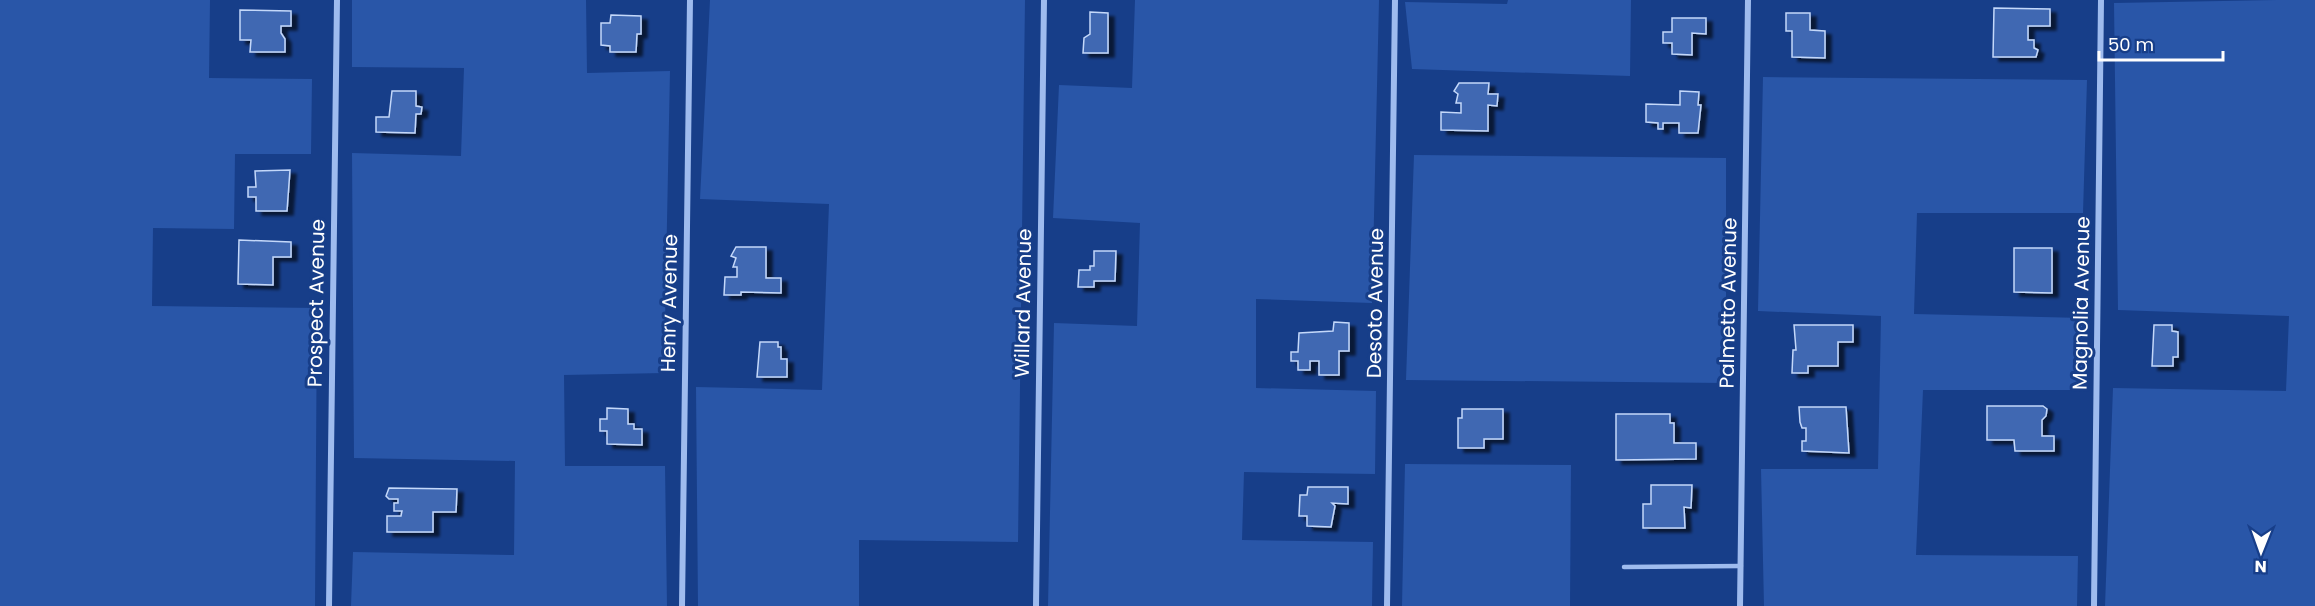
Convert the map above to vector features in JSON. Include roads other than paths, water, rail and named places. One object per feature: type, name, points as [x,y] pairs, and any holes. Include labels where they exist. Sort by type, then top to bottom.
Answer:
[{"type":"street","name":"Prospect Avenue","points":[[329,606],[337,0]]},
{"type":"street","name":"Henry Avenue","points":[[682,606],[690,0]]},
{"type":"street","name":"Willard Avenue","points":[[1036,606],[1044,0]]},
{"type":"street","name":"Desoto Avenue","points":[[1387,606],[1395,0]]},
{"type":"street","name":"Palmetto Avenue","points":[[1740,606],[1748,0]]},
{"type":"street","name":"Magnolia Avenue","points":[[2094,606],[2101,0]]},
{"type":"lane","points":[[1624,567],[1741,566]]}]
